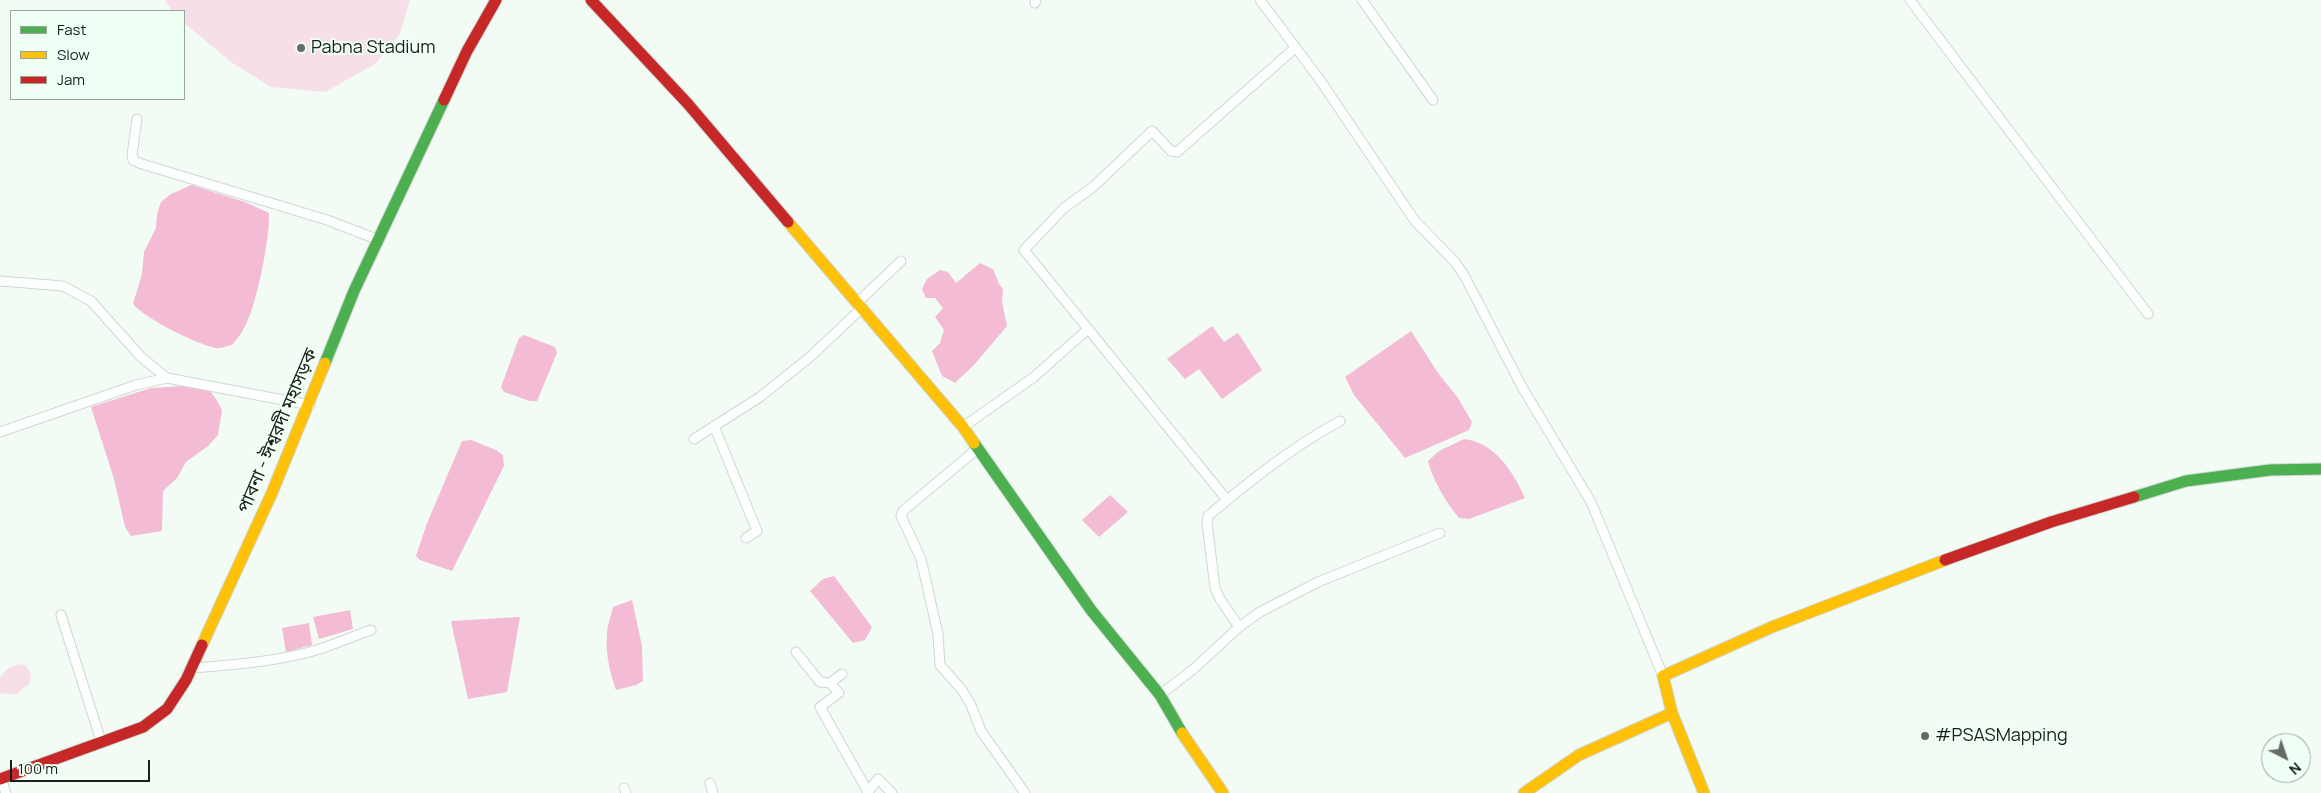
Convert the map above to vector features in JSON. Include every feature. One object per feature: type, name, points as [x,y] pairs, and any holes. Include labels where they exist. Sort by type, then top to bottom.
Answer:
[{"type":"street","name":"পাবনা - ঈশ্বরদী মহাসড়ক","points":[[1,778],[143,727],[167,709],[192,668],[234,581],[310,405],[354,291],[467,51],[496,0]]},
{"type":"street","points":[[591,0],[688,104],[963,427],[1091,610],[1160,695],[1180,731],[1223,793]]},
{"type":"street","points":[[1262,0],[1320,80],[1415,221],[1455,262],[1464,275],[1522,387],[1591,502],[1663,676],[1672,712],[1704,793]]},
{"type":"street","points":[[1362,0],[1434,100]]},
{"type":"street","points":[[1910,0],[2148,314]]},
{"type":"street","points":[[1227,500],[1024,250],[1025,246],[1064,208],[1093,187],[1152,131],[1171,151],[1177,152],[1295,48]]},
{"type":"street","points":[[137,119],[132,155],[134,160],[139,163],[327,220],[379,240]]},
{"type":"street","points":[[694,439],[760,397],[790,374],[860,305],[901,261]]},
{"type":"street","points":[[0,280],[63,286],[91,301],[141,357],[167,378]]},
{"type":"street","points":[[963,427],[1034,377],[1088,330]]},
{"type":"street","points":[[0,432],[136,385],[167,378],[310,405]]},
{"type":"street","points":[[1239,627],[1220,599],[1215,588],[1207,523],[1208,516],[1295,448],[1340,420]]},
{"type":"street","points":[[714,426],[757,532],[746,538]]},
{"type":"street","points":[[977,449],[903,511],[901,516],[921,559],[938,634],[940,665],[962,690],[971,705],[981,731],[1025,793]]},
{"type":"street","points":[[1663,676],[1772,627],[1890,580],[2051,522],[2186,481],[2270,470],[2321,469]]},
{"type":"street","points":[[1160,695],[1196,667],[1239,627],[1273,604],[1318,582],[1440,533]]},
{"type":"street","points":[[61,615],[101,742]]},
{"type":"street","points":[[192,668],[234,665],[311,652],[371,630]]},
{"type":"street","points":[[796,652],[820,682],[830,683],[842,674]]},
{"type":"street","points":[[830,683],[839,694],[820,707],[868,793],[878,779],[884,782],[892,793]]},
{"type":"street","points":[[1524,793],[1579,755],[1672,712]]},
{"type":"street","points":[[1,778],[6,793]]},
{"type":"street","points":[[710,783],[713,793]]},
{"type":"shaded area","name":"Pabna Stadium","points":[[165,0],[410,0],[400,34],[375,64],[325,92],[271,87],[231,62],[185,24],[185,10],[171,10]]},
{"type":"shaded area","points":[[191,185],[245,202],[269,213],[262,270],[250,314],[239,337],[233,344],[222,348],[215,348],[183,336],[148,316],[133,304],[142,274],[144,252],[156,228],[157,214],[161,202],[171,194]]},
{"type":"shaded area","points":[[980,263],[993,269],[1003,289],[1002,302],[1007,326],[974,365],[955,383],[942,376],[932,351],[940,343],[944,330],[935,317],[943,308],[935,298],[926,298],[922,289],[927,279],[940,270],[948,272],[956,283]]},
{"type":"shaded area","points":[[1212,326],[1224,342],[1238,333],[1262,370],[1222,399],[1199,369],[1185,379],[1167,359]]},
{"type":"shaded area","points":[[1411,331],[1438,373],[1458,398],[1472,422],[1469,430],[1405,458],[1354,395],[1345,377]]},
{"type":"shaded area","points":[[524,335],[555,347],[557,353],[537,401],[530,401],[504,392],[501,387],[519,338]]},
{"type":"shaded area","points":[[183,386],[210,391],[216,399],[222,410],[218,435],[208,446],[186,462],[177,478],[163,491],[162,531],[131,536],[125,527],[114,479],[91,407],[151,388]]},
{"type":"shaded area","points":[[1464,439],[1485,446],[1494,452],[1509,469],[1525,498],[1469,519],[1459,518],[1440,491],[1428,461],[1439,451]]},
{"type":"shaded area","points":[[471,440],[496,450],[503,455],[504,466],[452,571],[420,560],[416,556],[427,523],[462,441]]},
{"type":"shaded area","points":[[1110,495],[1128,512],[1099,537],[1082,520]]},
{"type":"shaded area","points":[[834,576],[872,627],[865,640],[853,643],[810,591],[823,579]]},
{"type":"shaded area","points":[[632,600],[642,646],[643,681],[636,685],[616,690],[607,655],[608,628],[613,607]]},
{"type":"shaded area","points":[[350,610],[353,629],[319,639],[313,617]]},
{"type":"shaded area","points":[[520,617],[507,692],[468,699],[451,621]]},
{"type":"shaded area","points":[[309,623],[312,645],[286,652],[282,628]]},
{"type":"shaded area","points":[[19,664],[25,665],[31,673],[30,683],[15,695],[0,693],[0,677],[7,669]]},
{"type":"traffic: fast","points":[[325,363],[354,291],[444,100]]},
{"type":"traffic: fast","points":[[974,443],[1091,610],[1160,695],[1182,733]]},
{"type":"traffic: fast","points":[[2134,497],[2186,481],[2270,470],[2321,469]]},
{"type":"traffic: slow","points":[[788,222],[963,427],[974,443]]},
{"type":"traffic: slow","points":[[202,645],[271,495],[325,363]]},
{"type":"traffic: slow","points":[[1704,793],[1672,713],[1663,676],[1772,627],[1945,560]]},
{"type":"traffic: slow","points":[[1524,793],[1579,755],[1672,713]]},
{"type":"traffic: slow","points":[[1182,733],[1223,793]]},
{"type":"traffic: jam","points":[[444,100],[467,51],[496,0]]},
{"type":"traffic: jam","points":[[591,0],[688,104],[788,222]]},
{"type":"traffic: jam","points":[[1945,560],[2051,522],[2134,497]]},
{"type":"traffic: jam","points":[[0,779],[143,727],[167,709],[186,680],[202,645]]},
{"type":"place","name":"Pabna Stadium","points":[[301,48]]},
{"type":"place","name":"#PSASMapping","points":[[1925,736]]}]
